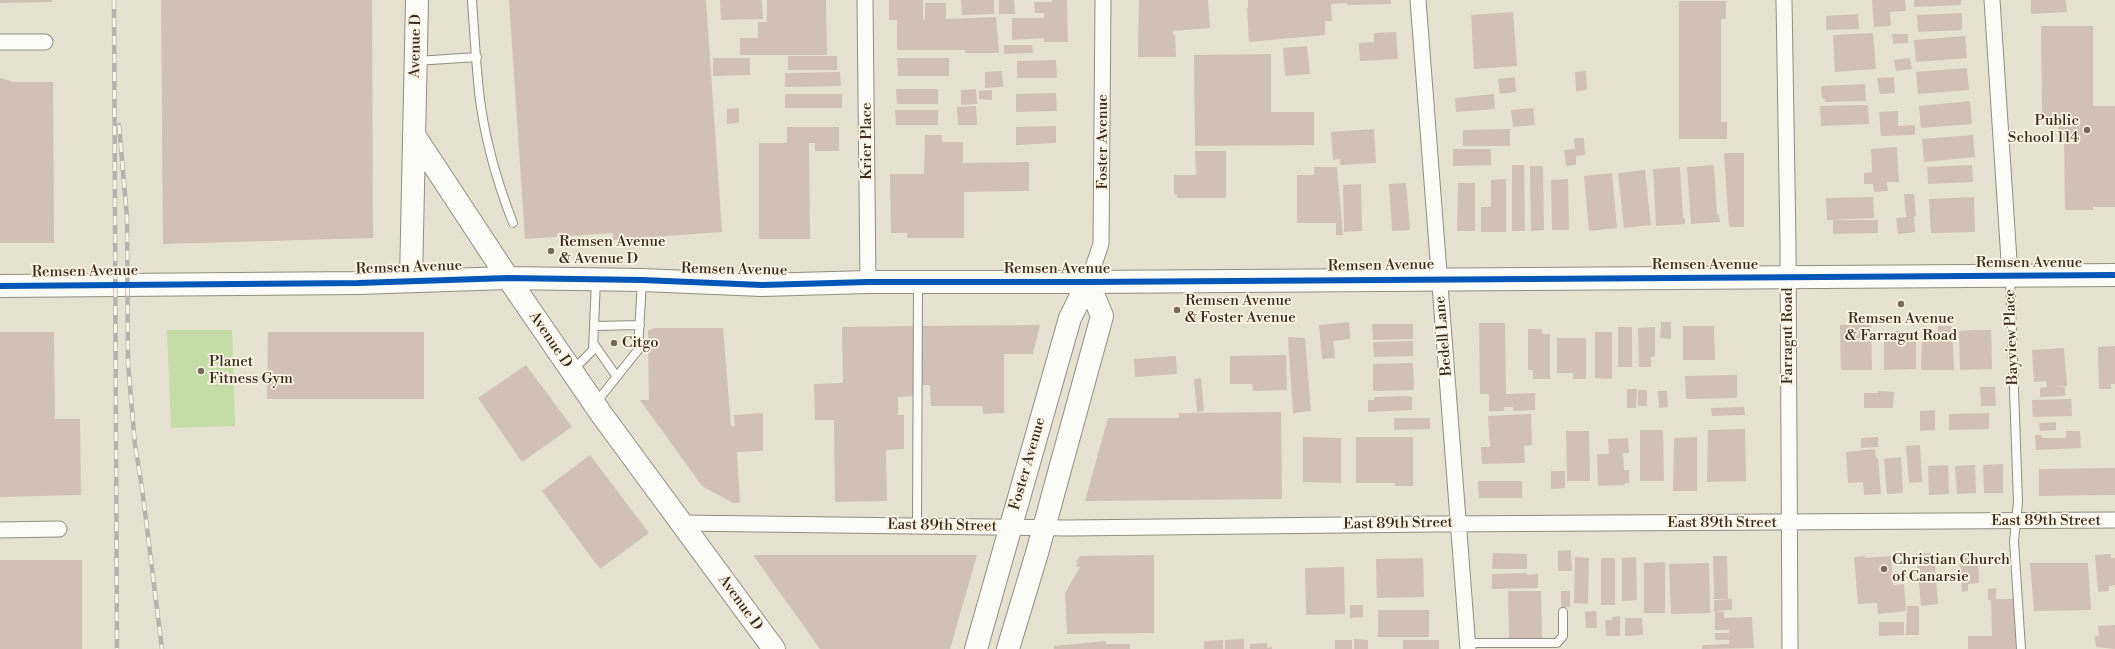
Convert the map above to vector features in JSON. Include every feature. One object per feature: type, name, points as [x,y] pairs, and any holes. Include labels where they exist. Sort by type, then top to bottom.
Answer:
[{"type":"main road","name":"Avenue D","points":[[417,0],[414,135],[508,278],[594,404],[774,649]]},
{"type":"main road","points":[[412,280],[414,135]]},
{"type":"main road","name":"Remsen Avenue","points":[[0,286],[358,283],[508,278],[642,280],[762,285],[868,282],[1088,282],[2115,275]]},
{"type":"main road","name":"Foster Avenue","points":[[976,649],[1070,318],[1088,282]]},
{"type":"main road","name":"Foster Avenue","points":[[1008,649],[1102,316],[1088,282]]},
{"type":"street","name":"Krier Place","points":[[865,0],[868,282]]},
{"type":"street","name":"Foster Avenue","points":[[1088,282],[1101,244],[1103,0]]},
{"type":"street","name":"Bedell Lane","points":[[1418,0],[1468,646]]},
{"type":"street","name":"Farragut Road","points":[[1784,0],[1788,277],[1790,649]]},
{"type":"street","name":"Bayview Place","points":[[1992,0],[2010,276]]},
{"type":"street","points":[[0,42],[44,42]]},
{"type":"street","name":"East 89th Street","points":[[681,523],[1010,526],[1043,528],[2115,520]]},
{"type":"street","points":[[0,530],[59,529]]},
{"type":"lane","points":[[472,0],[479,94],[489,146],[505,204],[513,223]]},
{"type":"lane","points":[[416,61],[477,57]]},
{"type":"lane","name":"Bayview Place","points":[[2010,276],[2018,502],[2014,541],[2022,649]]},
{"type":"lane","points":[[572,372],[593,350],[596,280]]},
{"type":"lane","points":[[594,404],[638,350],[642,280]]},
{"type":"lane","points":[[917,525],[918,282]]},
{"type":"lane","points":[[595,326],[640,325]]},
{"type":"lane","points":[[594,344],[617,377]]},
{"type":"lane","points":[[1468,646],[1557,644],[1563,636],[1563,612]]},
{"type":"green space","name":"Planet Fitness Gym","points":[[167,330],[232,330],[235,426],[171,428]]},
{"type":"building","points":[[0,0],[52,0],[52,2],[0,3]]},
{"type":"building","points":[[161,0],[372,0],[373,238],[163,244]]},
{"type":"building","points":[[509,0],[706,0],[722,232],[613,240],[613,233],[525,239]]},
{"type":"building","points":[[720,0],[762,0],[763,19],[721,20]]},
{"type":"building","points":[[767,0],[826,0],[827,55],[740,55],[740,38],[758,38],[758,22],[767,22]]},
{"type":"building","points":[[889,0],[923,0],[923,19],[925,20],[925,3],[946,3],[946,19],[996,17],[999,53],[965,53],[965,50],[897,50],[897,20],[889,20]]},
{"type":"building","points":[[961,0],[994,0],[994,14],[962,15]]},
{"type":"building","points":[[999,0],[1014,0],[1015,14],[999,14]]},
{"type":"building","points":[[1052,0],[1067,0],[1068,42],[1044,42],[1044,38],[1012,40],[1012,18],[1044,18],[1044,13],[1035,13],[1034,2],[1052,2]]},
{"type":"building","points":[[1139,0],[1208,0],[1210,28],[1173,31],[1173,35],[1175,34],[1176,57],[1138,57]]},
{"type":"building","points":[[1248,0],[1391,0],[1391,4],[1331,4],[1332,21],[1325,21],[1325,35],[1249,42]]},
{"type":"building","points":[[1872,0],[1905,0],[1906,11],[1890,12],[1891,26],[1874,27]]},
{"type":"building","points":[[1914,0],[1961,0],[1961,5],[1914,7]]},
{"type":"building","points":[[2031,0],[2066,0],[2067,12],[2031,14]]},
{"type":"building","points":[[1679,1],[1726,1],[1726,19],[1721,19],[1721,122],[1727,122],[1727,139],[1679,139]]},
{"type":"building","points":[[1513,12],[1517,66],[1474,69],[1471,15]]},
{"type":"building","points":[[1962,13],[1962,30],[1918,32],[1917,15]]},
{"type":"building","points":[[1858,14],[1859,29],[1826,30],[1826,16]]},
{"type":"building","name":"Public School 114","points":[[2041,26],[2093,26],[2093,106],[2115,106],[2115,207],[2093,207],[2093,210],[2065,210],[2064,142],[2058,142],[2058,118],[2042,118]]},
{"type":"building","points":[[1396,32],[1398,59],[1360,61],[1359,43],[1374,42],[1374,33]]},
{"type":"building","points":[[1873,33],[1876,69],[1835,72],[1833,35]]},
{"type":"building","points":[[1892,34],[1908,34],[1908,43],[1893,44]]},
{"type":"building","points":[[1965,36],[1967,58],[1916,62],[1914,40]]},
{"type":"building","points":[[1004,45],[1032,45],[1033,53],[1004,54]]},
{"type":"building","points":[[1307,46],[1310,74],[1285,76],[1283,48]]},
{"type":"building","points":[[1271,54],[1271,112],[1314,112],[1314,145],[1195,146],[1194,55]]},
{"type":"building","points":[[788,56],[837,56],[837,70],[788,70]]},
{"type":"building","points":[[713,58],[750,58],[750,75],[713,76]]},
{"type":"building","points":[[897,58],[949,58],[949,76],[898,76]]},
{"type":"building","points":[[1910,58],[1912,69],[1896,71],[1894,60]]},
{"type":"building","points":[[1056,60],[1057,78],[1017,78],[1017,61]]},
{"type":"building","points":[[1967,68],[1969,90],[1918,94],[1916,72]]},
{"type":"building","points":[[1002,71],[1003,87],[985,88],[985,72]]},
{"type":"building","points":[[1586,71],[1587,90],[1576,91],[1575,72]]},
{"type":"building","points":[[840,72],[841,86],[785,87],[785,73]]},
{"type":"building","points":[[1515,77],[1516,92],[1500,94],[1498,79]]},
{"type":"building","points":[[1894,77],[1895,93],[1880,94],[1877,78]]},
{"type":"building","points":[[0,78],[14,82],[53,82],[54,243],[0,243]]},
{"type":"building","points":[[1865,84],[1866,101],[1825,102],[1825,99],[1822,99],[1821,86]]},
{"type":"building","points":[[896,89],[938,89],[938,104],[897,104]]},
{"type":"building","points":[[976,89],[977,104],[961,105],[961,90]]},
{"type":"building","points":[[992,90],[992,100],[979,99],[979,91]]},
{"type":"building","points":[[1056,93],[1057,111],[1016,112],[1016,94]]},
{"type":"building","points":[[785,94],[842,94],[842,108],[785,108]]},
{"type":"building","points":[[1494,94],[1495,109],[1456,112],[1455,98]]},
{"type":"building","points":[[1970,101],[1972,124],[1921,128],[1919,106]]},
{"type":"building","points":[[1868,105],[1869,124],[1821,126],[1820,106]]},
{"type":"building","points":[[976,106],[977,125],[958,125],[957,107]]},
{"type":"building","points":[[739,108],[739,123],[727,124],[727,109]]},
{"type":"building","points":[[1533,108],[1535,125],[1513,127],[1511,110]]},
{"type":"building","points":[[895,110],[938,110],[938,125],[896,125]]},
{"type":"building","points":[[1898,111],[1898,126],[1915,125],[1915,135],[1881,136],[1879,112]]},
{"type":"building","points":[[1056,126],[1056,143],[1016,145],[1016,127]]},
{"type":"building","points":[[787,127],[839,127],[839,151],[815,151],[815,143],[809,143],[810,239],[759,239],[759,143],[787,143]]},
{"type":"building","points":[[1374,129],[1376,163],[1340,165],[1340,159],[1333,160],[1331,132]]},
{"type":"building","points":[[1510,129],[1510,146],[1463,146],[1463,130]]},
{"type":"building","points":[[925,135],[942,135],[942,142],[963,142],[963,163],[1029,162],[1029,191],[964,192],[964,238],[907,238],[907,233],[891,233],[890,174],[924,174]]},
{"type":"building","points":[[1973,135],[1975,157],[1924,162],[1922,139]]},
{"type":"building","points":[[1574,138],[1584,138],[1585,155],[1576,156],[1576,165],[1566,166],[1564,150],[1575,149]]},
{"type":"building","points":[[1897,147],[1899,182],[1887,182],[1888,191],[1874,192],[1873,184],[1864,184],[1864,173],[1872,172],[1871,149]]},
{"type":"building","points":[[1453,149],[1491,149],[1491,165],[1453,166]]},
{"type":"building","points":[[1195,151],[1226,151],[1226,198],[1177,198],[1177,195],[1174,194],[1174,175],[1196,175]]},
{"type":"building","points":[[1724,153],[1744,153],[1744,227],[1729,227]]},
{"type":"building","points":[[1512,165],[1524,165],[1525,231],[1512,231]]},
{"type":"building","points":[[1714,165],[1717,215],[1719,215],[1720,222],[1691,224],[1687,167]]},
{"type":"building","points":[[1972,165],[1973,182],[1928,184],[1927,167]]},
{"type":"building","points":[[1530,166],[1543,166],[1544,230],[1531,231]]},
{"type":"building","points":[[1314,167],[1337,167],[1343,235],[1336,235],[1336,223],[1297,223],[1297,175],[1314,175]]},
{"type":"building","points":[[1680,167],[1683,218],[1685,218],[1685,224],[1656,226],[1653,169]]},
{"type":"building","points":[[1645,170],[1651,225],[1624,228],[1618,173]]},
{"type":"building","points":[[1612,173],[1617,228],[1589,231],[1584,176]]},
{"type":"building","points":[[1506,179],[1506,232],[1481,232],[1481,207],[1491,207],[1491,180]]},
{"type":"building","points":[[1568,179],[1569,230],[1552,230],[1551,180]]},
{"type":"building","points":[[1406,183],[1410,230],[1392,231],[1389,184]]},
{"type":"building","points":[[1458,183],[1475,183],[1475,231],[1457,231]]},
{"type":"building","points":[[1361,184],[1362,231],[1344,232],[1343,185]]},
{"type":"building","points":[[1904,194],[1914,194],[1916,216],[1914,217],[1915,232],[1898,234],[1896,218],[1906,217]]},
{"type":"building","points":[[1873,197],[1874,218],[1827,220],[1826,198]]},
{"type":"building","points":[[1974,197],[1975,232],[1931,233],[1929,199]]},
{"type":"building","points":[[1833,220],[1878,220],[1878,233],[1833,234]]},
{"type":"building","points":[[1349,322],[1350,339],[1333,341],[1335,358],[1322,359],[1319,325]]},
{"type":"building","points":[[1661,322],[1671,322],[1671,339],[1660,338]]},
{"type":"building","points":[[1479,323],[1505,323],[1506,394],[1535,393],[1535,410],[1513,411],[1513,407],[1504,407],[1504,411],[1489,411],[1489,394],[1480,394]]},
{"type":"building","points":[[1372,324],[1413,324],[1413,339],[1373,340]]},
{"type":"building","points":[[1040,325],[1033,354],[1004,354],[1004,413],[983,414],[983,406],[931,406],[930,385],[918,385],[918,326]]},
{"type":"building","points":[[1840,325],[1871,325],[1872,370],[1841,370]]},
{"type":"building","points":[[914,326],[915,396],[898,397],[898,415],[904,415],[904,449],[886,450],[887,501],[835,502],[834,420],[815,420],[814,384],[843,383],[842,327]]},
{"type":"building","points":[[1683,326],[1714,326],[1715,360],[1683,360]]},
{"type":"building","points":[[1938,326],[1952,326],[1954,370],[1921,370],[1922,331],[1938,331]]},
{"type":"building","points":[[1618,327],[1632,327],[1632,367],[1618,367]]},
{"type":"building","points":[[1655,327],[1655,356],[1651,357],[1651,367],[1639,367],[1638,328]]},
{"type":"building","points":[[654,328],[723,328],[731,426],[735,426],[734,415],[763,413],[763,451],[737,452],[740,503],[733,503],[702,486],[640,400],[649,400],[648,331]]},
{"type":"building","points":[[1528,329],[1542,329],[1542,334],[1550,334],[1550,379],[1533,379],[1533,370],[1528,370]]},
{"type":"building","points":[[1991,330],[1992,369],[1960,370],[1959,331]]},
{"type":"building","points":[[1884,331],[1916,331],[1916,369],[1884,370]]},
{"type":"building","points":[[0,332],[54,332],[55,419],[80,419],[81,495],[0,497]]},
{"type":"building","points":[[268,332],[424,332],[424,399],[267,399]]},
{"type":"building","points":[[1595,332],[1612,332],[1612,379],[1595,378]]},
{"type":"building","points":[[1288,337],[1305,338],[1311,411],[1293,413]]},
{"type":"building","points":[[1557,338],[1586,338],[1586,379],[1573,379],[1573,373],[1557,373]]},
{"type":"building","points":[[1413,341],[1413,356],[1374,357],[1373,342]]},
{"type":"building","points":[[2115,346],[2115,384],[2111,384],[2111,389],[2099,389],[2098,347]]},
{"type":"building","points":[[2064,348],[2067,386],[2054,387],[2065,387],[2065,396],[2040,397],[2040,388],[2047,387],[2046,381],[2034,382],[2032,350]]},
{"type":"building","points":[[1286,355],[1287,390],[1253,391],[1252,384],[1230,384],[1230,356]]},
{"type":"building","points":[[1176,356],[1177,374],[1135,377],[1134,359]]},
{"type":"building","points":[[1413,363],[1414,390],[1373,391],[1373,364]]},
{"type":"building","points":[[526,365],[572,427],[522,462],[478,398]]},
{"type":"building","points":[[1737,375],[1737,398],[1686,399],[1685,376]]},
{"type":"building","points":[[1201,378],[1204,411],[1197,412],[1194,379]]},
{"type":"building","points":[[1980,387],[1995,387],[1996,406],[1981,406]]},
{"type":"building","points":[[1627,389],[1637,389],[1636,408],[1627,408]]},
{"type":"building","points":[[1638,390],[1647,390],[1647,406],[1638,406]]},
{"type":"building","points":[[1658,391],[1667,391],[1668,407],[1659,408]]},
{"type":"building","points":[[1878,391],[1894,392],[1893,408],[1864,408],[1864,393],[1878,393]]},
{"type":"building","points":[[1374,397],[1412,397],[1412,410],[1368,412],[1368,400],[1374,400]]},
{"type":"building","points":[[2071,399],[2072,416],[2033,417],[2032,400]]},
{"type":"building","points":[[1744,407],[1745,415],[1712,416],[1711,408]]},
{"type":"building","points":[[1935,410],[1935,430],[1920,431],[1920,411]]},
{"type":"building","points":[[1281,412],[1282,499],[1085,501],[1108,418],[1179,418],[1179,413]]},
{"type":"building","points":[[1989,413],[1989,429],[1949,430],[1949,414]]},
{"type":"building","points":[[1531,414],[1532,445],[1524,446],[1525,463],[1482,464],[1481,447],[1490,447],[1488,416]]},
{"type":"building","points":[[1394,418],[1430,418],[1430,429],[1394,430]]},
{"type":"building","points":[[2056,422],[2056,430],[2040,431],[2039,423]]},
{"type":"building","points":[[1745,429],[1746,481],[1707,482],[1708,430]]},
{"type":"building","points":[[1640,430],[1663,430],[1664,481],[1640,481]]},
{"type":"building","points":[[1566,431],[1589,431],[1590,481],[1567,481]]},
{"type":"building","points":[[2066,431],[2080,431],[2081,448],[2036,450],[2035,435],[2042,435],[2042,438],[2066,438]]},
{"type":"building","points":[[1303,437],[1341,438],[1341,483],[1303,482]]},
{"type":"building","points":[[1356,437],[1413,437],[1413,486],[1395,486],[1395,483],[1356,483]]},
{"type":"building","points":[[1697,437],[1697,491],[1673,491],[1674,438]]},
{"type":"building","points":[[1878,437],[1878,447],[1861,448],[1861,438]]},
{"type":"building","points":[[1628,438],[1629,453],[1623,453],[1624,470],[1629,470],[1629,483],[1625,483],[1625,485],[1598,486],[1597,454],[1609,454],[1608,439]]},
{"type":"building","points":[[1920,445],[1922,482],[1909,483],[1906,446]]},
{"type":"building","points":[[1875,449],[1876,458],[1878,458],[1881,494],[1864,495],[1863,482],[1848,483],[1846,452]]},
{"type":"building","points":[[590,455],[649,533],[600,569],[542,491]]},
{"type":"building","points":[[1901,457],[1903,493],[1887,494],[1884,459]]},
{"type":"building","points":[[2003,464],[2003,493],[1984,493],[1983,465]]},
{"type":"building","points":[[1948,465],[1949,494],[1929,495],[1928,466]]},
{"type":"building","points":[[1975,465],[1976,493],[1957,494],[1955,466]]},
{"type":"building","points":[[2115,468],[2115,495],[2039,496],[2039,469]]},
{"type":"building","points":[[1551,471],[1565,471],[1565,488],[1551,489]]},
{"type":"building","points":[[1478,481],[1522,481],[1522,498],[1479,498]]},
{"type":"building","points":[[1571,550],[1572,571],[1558,571],[1558,551]]},
{"type":"building","points":[[1493,553],[1527,554],[1527,569],[1492,569]]},
{"type":"building","points":[[1934,553],[1938,604],[1921,606],[1916,554]]},
{"type":"building","points":[[2111,554],[2111,558],[2115,558],[2115,585],[2109,586],[2109,591],[2098,592],[2095,555]]},
{"type":"building","points":[[753,555],[977,555],[950,649],[820,649]]},
{"type":"building","points":[[1154,555],[1154,633],[1067,634],[1065,593],[1080,567],[1076,567],[1078,562],[1076,561],[1080,556]]},
{"type":"building","points":[[1713,556],[1727,556],[1728,599],[1714,599]]},
{"type":"building","points":[[1865,556],[1865,558],[1891,556],[1893,585],[1904,584],[1906,611],[1878,614],[1877,603],[1858,604],[1854,557]]},
{"type":"building","points":[[1575,557],[1589,558],[1588,604],[1574,603]]},
{"type":"building","points":[[1636,557],[1637,600],[1622,601],[1622,558]]},
{"type":"building","points":[[1978,557],[1979,583],[1968,584],[1968,591],[1962,592],[1960,558]]},
{"type":"building","points":[[1423,558],[1424,597],[1377,598],[1376,559]]},
{"type":"building","points":[[1601,558],[1615,558],[1615,605],[1601,605]]},
{"type":"building","points":[[0,560],[82,560],[82,649],[0,649]]},
{"type":"building","points":[[1665,562],[1665,613],[1644,613],[1644,563]]},
{"type":"building","points":[[1709,563],[1710,613],[1671,614],[1669,564]]},
{"type":"building","points":[[2030,563],[2088,563],[2091,610],[2034,611]]},
{"type":"building","points":[[1344,567],[1345,614],[1306,615],[1305,568]]},
{"type":"building","points":[[1527,573],[1527,575],[1538,574],[1538,588],[1492,589],[1492,574]]},
{"type":"building","points":[[1996,588],[1996,599],[2014,599],[2016,649],[1968,649],[1968,636],[1992,636],[1991,600],[1988,600],[1988,589]]},
{"type":"building","points":[[1508,591],[1541,591],[1542,638],[1509,639]]},
{"type":"building","points":[[1561,591],[1570,591],[1570,607],[1561,607]]},
{"type":"building","points":[[1732,599],[1732,610],[1714,611],[1714,600]]},
{"type":"building","points":[[1350,605],[1363,605],[1363,617],[1350,618]]},
{"type":"building","points":[[1907,606],[1919,606],[1919,635],[1906,635]]},
{"type":"building","points":[[1378,610],[1429,610],[1429,637],[1378,637]]},
{"type":"building","points":[[1596,611],[1597,628],[1586,628],[1585,612]]},
{"type":"building","points":[[1715,611],[1724,612],[1724,618],[1752,617],[1754,648],[1702,649],[1702,645],[1729,644],[1729,640],[1715,640],[1715,633],[1729,633],[1729,630],[1715,630]]},
{"type":"building","points":[[1620,616],[1620,636],[1606,636],[1605,620],[1612,620],[1612,617]]},
{"type":"building","points":[[1625,618],[1642,618],[1643,635],[1625,636]]},
{"type":"building","points":[[1879,622],[1904,622],[1904,635],[1879,636]]},
{"type":"building","points":[[2115,625],[2115,649],[2096,647],[2095,636],[2099,636],[2098,626]]},
{"type":"building","points":[[1244,639],[1244,649],[1225,649],[1225,640]]},
{"type":"building","points":[[1354,639],[1368,640],[1368,649],[1354,649]]},
{"type":"building","points":[[1223,640],[1223,649],[1204,649],[1204,641]]},
{"type":"building","points":[[1335,640],[1352,640],[1352,649],[1335,649]]},
{"type":"building","points":[[1403,640],[1439,640],[1439,649],[1403,649]]},
{"type":"building","points":[[1106,641],[1106,644],[1130,644],[1130,649],[1054,649],[1054,646]]},
{"type":"building","points":[[1267,643],[1267,648],[1272,647],[1272,649],[1250,649],[1250,644]]},
{"type":"railway","points":[[114,0],[117,649]]},
{"type":"railway","points":[[119,125],[127,217],[128,363],[135,445],[142,488],[162,649]]},
{"type":"cycle path","points":[[0,286],[358,283],[508,278],[642,280],[762,285],[868,282],[1088,282],[2115,275]]},
{"type":"place","name":"Public School 114","points":[[2087,130]]},
{"type":"place","name":"Remsen Avenue & Avenue D","points":[[551,251]]},
{"type":"place","name":"Remsen Avenue & Farragut Road","points":[[1901,304]]},
{"type":"place","name":"Remsen Avenue & Foster Avenue","points":[[1177,310]]},
{"type":"place","name":"Citgo","points":[[614,343]]},
{"type":"place","name":"Planet Fitness Gym","points":[[201,371]]},
{"type":"place","name":"Christian Church of Canarsie","points":[[1884,569]]}]
